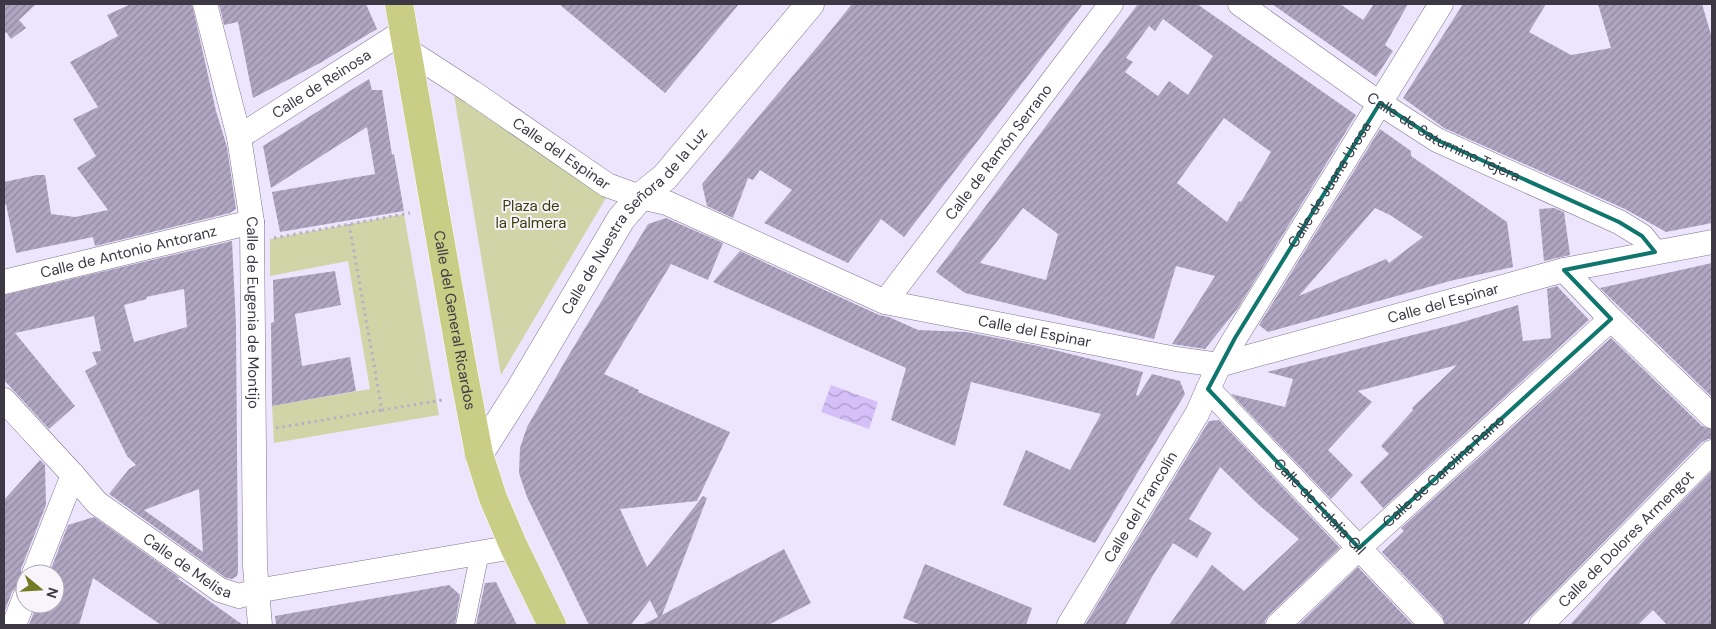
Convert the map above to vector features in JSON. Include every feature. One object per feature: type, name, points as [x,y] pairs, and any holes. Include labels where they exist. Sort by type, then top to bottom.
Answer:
[{"type":"main road","name":"Calle del General Ricardos","points":[[399,4],[479,454],[493,498],[552,625]]},
{"type":"street","name":"Calle de Eugenia de Montijo","points":[[205,4],[239,137],[252,222],[256,591],[260,625]]},
{"type":"street","name":"Calle de Nuestra Señora de la Luz","points":[[479,454],[521,388],[621,219],[640,197],[665,177],[810,4]]},
{"type":"street","name":"Calle de Ramón Serrano","points":[[886,302],[1111,4]]},
{"type":"street","name":"Calle de Saturnino Tejera","points":[[1240,4],[1380,103],[1437,140],[1619,222],[1642,236],[1655,252]]},
{"type":"street","name":"Calle de Juana Urosa","points":[[1208,389],[1219,365],[1442,4]]},
{"type":"street","name":"Calle de Reinosa","points":[[239,137],[406,41]]},
{"type":"street","name":"Calle del Espinar","points":[[406,41],[472,92],[607,186],[640,197],[667,203],[886,302],[1176,360],[1219,365],[1564,270],[1712,242]]},
{"type":"street","name":"Calle de Antonio Antoranz","points":[[4,282],[252,222]]},
{"type":"street","points":[[1564,270],[1611,319],[1712,416]]},
{"type":"street","name":"Calle de Carolina Paino","points":[[1278,625],[1359,548],[1611,319]]},
{"type":"street","name":"Calle de Eulalia Gil","points":[[1208,389],[1432,625]]},
{"type":"street","name":"Calle del Francolín","points":[[1069,625],[1197,414],[1208,389]]},
{"type":"street","name":"Calle de Melisa","points":[[4,400],[97,503],[220,590],[239,596],[256,591],[514,546]]},
{"type":"street","name":"Calle de Dolores Armengot","points":[[1541,625],[1712,452]]},
{"type":"street","points":[[38,564],[73,475]]},
{"type":"street","points":[[464,625],[480,552]]},
{"type":"path","points":[[270,239],[411,213]]},
{"type":"path","points":[[349,224],[382,410]]},
{"type":"path","points":[[267,429],[442,400]]},
{"type":"highlighted area","points":[[1380,103],[1437,140],[1619,222],[1642,236],[1655,252],[1564,270],[1611,319],[1359,548],[1208,389],[1235,338]]},
{"type":"green space","name":"Plaza de la Palmera","points":[[454,95],[606,198],[501,375]]},
{"type":"green space","points":[[404,214],[439,415],[274,443],[272,406],[370,389],[348,261],[270,276],[270,239]]},
{"type":"water","points":[[831,385],[878,402],[869,429],[821,412]]},
{"type":"building","points":[[4,4],[36,4],[19,20],[26,28],[11,39],[6,32],[4,34]]},
{"type":"building","points":[[131,4],[192,4],[216,111],[227,147],[236,209],[230,213],[95,246],[93,237],[16,253],[6,204],[4,205],[4,182],[45,175],[51,214],[75,217],[108,210],[77,168],[96,156],[73,119],[98,107],[70,62],[118,36],[107,15]]},
{"type":"building","points":[[219,4],[366,4],[377,29],[320,63],[253,98],[238,22],[224,25]]},
{"type":"building","points":[[559,4],[739,4],[665,93]]},
{"type":"building","points":[[852,4],[1083,4],[904,237],[881,219],[848,263],[764,223],[792,190],[760,170],[753,180],[748,178],[733,218],[707,206],[702,184]]},
{"type":"building","points":[[1138,4],[1197,4],[1356,115],[1238,308],[1205,349],[1172,344],[1215,276],[1176,266],[1154,339],[965,293],[936,272]],"holes":[[[1163,19],[1213,56],[1188,95],[1169,81],[1158,96],[1125,72],[1133,62],[1126,58],[1149,26],[1155,31]],[[1224,118],[1271,152],[1227,222],[1177,183]],[[1023,208],[1058,234],[1046,280],[980,263]]]},
{"type":"building","points":[[1272,4],[1340,4],[1363,20],[1374,4],[1408,4],[1385,45],[1393,51],[1376,77]]},
{"type":"building","points":[[1463,4],[1546,4],[1529,32],[1571,55],[1611,48],[1598,4],[1702,4],[1712,38],[1712,223],[1666,232],[1625,209],[1444,128],[1403,98]]},
{"type":"building","points":[[369,79],[372,90],[382,90],[392,155],[394,154],[404,211],[280,232],[272,192],[375,174],[367,127],[271,188],[263,146]]},
{"type":"building","points":[[1380,129],[1411,151],[1411,156],[1507,222],[1513,267],[1450,281],[1268,332],[1259,325]],"holes":[[[1375,208],[1390,215],[1423,237],[1389,263],[1386,259],[1299,296]]]},
{"type":"building","points":[[1554,208],[1564,212],[1570,255],[1544,261],[1539,209]]},
{"type":"building","points":[[666,218],[723,243],[708,280],[671,264],[604,374],[639,390],[638,392],[730,432],[697,501],[620,509],[647,567],[703,496],[707,498],[662,615],[784,549],[811,603],[768,625],[642,625],[658,617],[650,600],[631,625],[589,625],[527,497],[519,473],[520,448],[527,427],[648,224]]},
{"type":"building","points":[[232,241],[236,325],[237,576],[232,579],[226,578],[109,494],[129,469],[136,465],[127,456],[85,371],[97,364],[92,352],[101,351],[94,316],[15,333],[75,406],[49,429],[4,380],[4,295]],"holes":[[[184,289],[187,327],[134,342],[124,305],[147,299],[146,297]],[[199,489],[203,552],[144,510]]]},
{"type":"building","points":[[740,251],[879,315],[889,317],[918,330],[966,332],[1038,346],[1143,372],[1136,395],[1138,396],[1152,374],[1180,381],[1185,394],[1095,543],[1003,505],[1026,450],[1070,470],[1101,414],[971,382],[955,446],[891,420],[906,368],[713,282]]},
{"type":"building","points":[[1712,263],[1712,397],[1600,288]]},
{"type":"building","points":[[335,271],[341,305],[295,314],[302,366],[350,357],[356,391],[272,406],[271,323],[274,322],[273,280]]},
{"type":"building","points":[[1557,286],[1589,320],[1383,508],[1360,482],[1389,454],[1381,446],[1413,410],[1412,408],[1457,365],[1358,391],[1372,402],[1328,450],[1353,475],[1331,499],[1231,394],[1285,407],[1293,379],[1267,372],[1456,324],[1518,305],[1523,341],[1551,338],[1547,289]]},
{"type":"building","points":[[1611,338],[1702,426],[1712,429],[1712,439],[1702,442],[1522,625],[1445,625],[1442,616],[1382,552],[1404,531],[1401,528]]},
{"type":"building","points":[[1219,420],[1340,548],[1269,615],[1265,625],[1169,625],[1212,565],[1244,591],[1299,539],[1259,505],[1220,467],[1189,519],[1212,533],[1197,558],[1173,543],[1125,625],[1085,625],[1209,421]]},
{"type":"building","points":[[40,460],[45,465],[46,505],[23,564],[15,564],[15,588],[4,613],[4,500]]},
{"type":"building","points":[[1712,471],[1712,625],[1667,625],[1653,610],[1638,625],[1570,625],[1647,537]]},
{"type":"building","points":[[94,517],[243,625],[161,625],[93,578],[79,625],[29,625],[33,614],[65,614],[65,564],[53,564],[68,525]]},
{"type":"building","points":[[925,564],[1032,608],[1026,625],[921,625],[903,618]]},
{"type":"building","points":[[1358,567],[1413,625],[1298,625]]},
{"type":"building","points":[[496,582],[517,625],[476,625],[485,583]]},
{"type":"building","points":[[449,585],[460,595],[455,625],[276,625],[275,616]]}]
